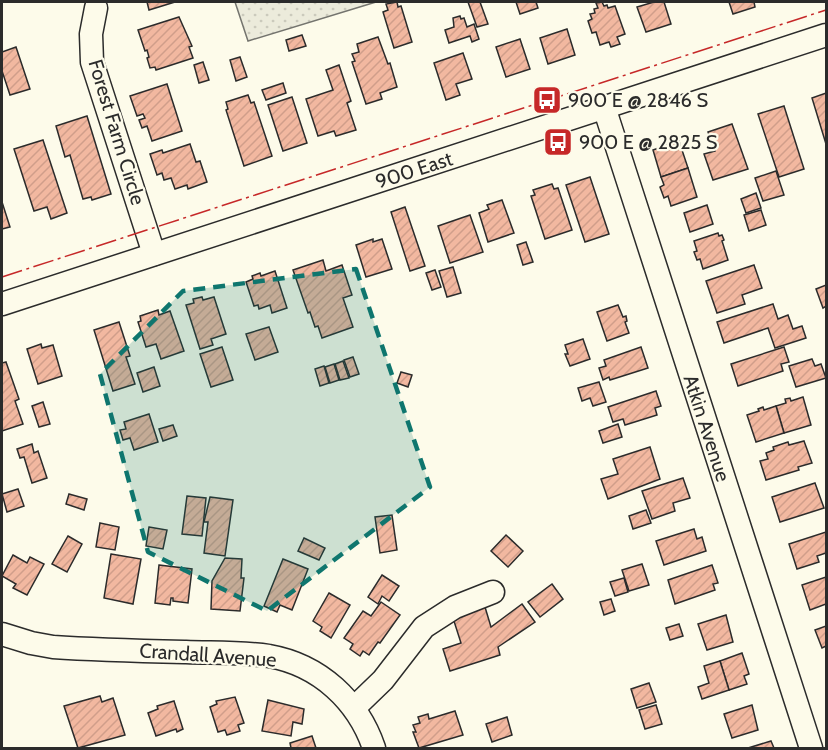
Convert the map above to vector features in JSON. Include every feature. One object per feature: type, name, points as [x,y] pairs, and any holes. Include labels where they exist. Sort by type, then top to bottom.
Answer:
[{"type":"street","name":"Forest Farm Circle","points":[[96,8],[91,34],[92,62],[154,255]]},
{"type":"street","name":"900 East","points":[[2,304],[826,35]]},
{"type":"street","name":"Atkin Avenue","points":[[604,107],[811,748]]},
{"type":"street","points":[[354,708],[383,680],[424,627],[455,607],[493,592]]},
{"type":"street","name":"Crandall Avenue","points":[[2,634],[31,644],[53,647],[268,656],[296,663],[312,671],[342,693],[364,723],[374,748]]},
{"type":"highlighted area","points":[[356,269],[430,487],[267,611],[148,552],[100,374],[183,291]]},
{"type":"shaded area","points":[[235,2],[376,2],[248,41]]},
{"type":"building","points":[[147,2],[175,2],[149,10]]},
{"type":"building","points":[[397,2],[398,7],[401,6],[412,42],[394,48],[383,12],[388,10],[386,4]]},
{"type":"building","points":[[468,2],[480,2],[488,24],[477,27]]},
{"type":"building","points":[[516,2],[536,2],[538,8],[520,14]]},
{"type":"building","points":[[602,2],[608,8],[615,6],[625,34],[617,37],[620,44],[611,47],[609,42],[600,45],[596,32],[592,33],[588,21],[592,19],[590,14],[595,13],[594,9],[598,8],[596,3]]},
{"type":"building","points":[[654,2],[664,2],[671,24],[646,32],[637,7]]},
{"type":"building","points":[[729,2],[754,2],[755,7],[733,14]]},
{"type":"building","points":[[460,16],[461,19],[464,18],[467,27],[474,24],[479,39],[472,42],[470,36],[449,43],[445,30],[454,27],[453,18]]},
{"type":"building","points":[[179,17],[192,46],[189,47],[193,58],[156,70],[155,67],[150,68],[147,50],[145,51],[138,30]]},
{"type":"building","points":[[567,29],[575,55],[548,64],[540,38]]},
{"type":"building","points":[[302,35],[306,46],[289,51],[286,40]]},
{"type":"building","points":[[378,37],[388,64],[390,63],[397,87],[380,93],[382,99],[366,104],[352,62],[355,61],[352,54],[359,52],[357,44]]},
{"type":"building","points":[[520,39],[530,69],[506,77],[496,47]]},
{"type":"building","points":[[16,47],[30,89],[10,95],[2,71],[2,52]]},
{"type":"building","points":[[463,53],[472,79],[456,84],[460,95],[446,100],[434,63]]},
{"type":"building","points":[[240,57],[247,77],[236,81],[230,60]]},
{"type":"building","points":[[203,62],[209,80],[199,83],[194,65]]},
{"type":"building","points":[[339,65],[351,101],[347,103],[356,130],[336,136],[334,131],[318,136],[306,99],[333,90],[326,70]]},
{"type":"building","points":[[283,83],[286,93],[266,100],[262,90]]},
{"type":"building","points":[[167,84],[182,131],[152,141],[147,126],[142,128],[139,120],[145,118],[143,114],[137,116],[130,96]]},
{"type":"building","points":[[826,93],[826,144],[812,98]]},
{"type":"building","points":[[248,95],[251,103],[254,102],[272,156],[244,166],[226,110],[228,109],[226,102]]},
{"type":"building","points":[[292,97],[307,143],[283,151],[268,105]]},
{"type":"building","points":[[784,106],[804,169],[779,177],[758,114]]},
{"type":"building","points":[[87,116],[111,194],[92,200],[91,197],[83,199],[70,155],[65,157],[56,126]]},
{"type":"building","points":[[732,124],[748,169],[713,180],[704,154],[715,151],[708,132]]},
{"type":"building","points":[[43,140],[67,213],[51,219],[47,207],[34,211],[14,149]]},
{"type":"building","points":[[679,141],[688,168],[661,177],[653,150]]},
{"type":"building","points":[[190,144],[196,162],[200,161],[207,182],[188,189],[187,185],[175,189],[171,178],[164,180],[162,173],[157,175],[150,154],[162,150],[163,153]]},
{"type":"building","points":[[688,168],[697,197],[671,206],[668,196],[664,198],[660,187],[664,185],[661,177]]},
{"type":"building","points":[[776,171],[784,195],[763,201],[755,178]]},
{"type":"building","points":[[590,177],[609,234],[585,242],[566,185]]},
{"type":"building","points":[[552,184],[554,189],[558,188],[572,230],[545,239],[531,196],[535,195],[533,190]]},
{"type":"building","points":[[756,193],[761,208],[746,213],[741,199]]},
{"type":"building","points":[[502,200],[514,233],[488,242],[479,213],[489,209],[487,205]]},
{"type":"building","points":[[2,202],[10,227],[2,229]]},
{"type":"building","points":[[707,205],[713,224],[690,232],[684,213]]},
{"type":"building","points":[[405,207],[425,266],[410,271],[391,212]]},
{"type":"building","points":[[761,210],[766,225],[749,231],[744,215]]},
{"type":"building","points":[[470,215],[483,252],[450,263],[438,226]]},
{"type":"building","points":[[718,233],[724,240],[722,241],[728,260],[703,269],[700,259],[697,260],[694,252],[697,251],[694,241]]},
{"type":"building","points":[[373,239],[373,242],[382,239],[392,269],[366,277],[356,245]]},
{"type":"building","points":[[526,242],[533,262],[523,265],[517,245]]},
{"type":"building","points":[[323,260],[326,271],[342,265],[352,295],[343,298],[353,327],[322,338],[318,326],[315,327],[310,312],[308,313],[293,270]]},
{"type":"building","points":[[754,265],[762,288],[742,295],[745,304],[717,313],[706,281]]},
{"type":"building","points":[[453,267],[461,293],[447,297],[439,271]]},
{"type":"building","points":[[435,270],[441,287],[432,290],[426,273]]},
{"type":"building","points":[[275,271],[287,308],[272,313],[270,305],[259,309],[258,305],[254,306],[246,282],[253,279],[252,276],[260,273],[261,276]]},
{"type":"building","points":[[826,285],[826,306],[823,308],[816,289]]},
{"type":"building","points":[[202,297],[203,300],[214,297],[226,334],[211,339],[213,345],[200,349],[186,305],[194,303],[193,299]]},
{"type":"building","points":[[773,304],[778,319],[788,315],[793,329],[802,326],[806,338],[775,348],[768,328],[724,343],[717,322]]},
{"type":"building","points":[[618,305],[623,317],[626,316],[627,321],[625,322],[629,333],[607,341],[597,312]]},
{"type":"building","points":[[158,310],[159,315],[170,311],[184,351],[161,359],[156,344],[146,347],[138,322],[141,321],[140,316]]},
{"type":"building","points":[[119,322],[130,356],[126,357],[135,384],[113,391],[94,330]]},
{"type":"building","points":[[269,327],[278,352],[255,360],[246,334]]},
{"type":"building","points":[[583,339],[590,359],[570,366],[565,354],[568,354],[565,345]]},
{"type":"building","points":[[41,344],[42,348],[53,345],[62,376],[38,384],[27,349]]},
{"type":"building","points":[[222,347],[233,380],[211,387],[200,354]]},
{"type":"building","points":[[641,347],[648,368],[610,380],[609,377],[603,380],[599,368],[606,366],[604,360]]},
{"type":"building","points":[[784,347],[789,362],[781,364],[783,371],[738,386],[731,364]]},
{"type":"building","points":[[353,357],[359,374],[350,377],[344,360]]},
{"type":"building","points":[[812,359],[815,366],[821,364],[826,378],[796,387],[789,366]]},
{"type":"building","points":[[343,361],[349,378],[340,380],[335,364]]},
{"type":"building","points":[[6,362],[19,399],[15,401],[23,424],[2,431],[2,363]]},
{"type":"building","points":[[334,364],[339,380],[330,383],[325,367]]},
{"type":"building","points":[[324,366],[329,383],[320,386],[315,369]]},
{"type":"building","points":[[154,367],[160,386],[143,392],[137,373]]},
{"type":"building","points":[[401,372],[412,375],[408,387],[397,383]]},
{"type":"building","points":[[599,382],[606,402],[593,406],[590,398],[582,401],[578,388]]},
{"type":"building","points":[[656,391],[661,406],[655,408],[657,415],[625,425],[623,419],[613,422],[608,407]]},
{"type":"building","points":[[803,397],[811,425],[784,433],[776,406],[786,403],[785,399],[790,398],[791,401]]},
{"type":"building","points":[[43,402],[50,424],[39,427],[32,406]]},
{"type":"building","points":[[776,406],[784,433],[756,442],[747,415],[763,407],[764,410]]},
{"type":"building","points":[[149,414],[158,442],[134,450],[130,438],[123,440],[120,430],[126,429],[124,422]]},
{"type":"building","points":[[618,424],[622,437],[603,443],[599,431]]},
{"type":"building","points":[[173,425],[177,436],[163,441],[159,429]]},
{"type":"building","points":[[804,441],[812,463],[798,467],[799,470],[766,480],[760,461],[768,459],[766,453],[774,450],[773,447],[788,442],[789,445]]},
{"type":"building","points":[[32,444],[34,453],[38,451],[47,478],[32,483],[24,457],[20,458],[17,449]]},
{"type":"building","points":[[650,447],[660,479],[608,499],[601,479],[618,474],[613,459]]},
{"type":"building","points":[[683,478],[690,498],[673,503],[675,511],[652,519],[642,491]]},
{"type":"building","points":[[815,483],[824,508],[780,522],[772,497]]},
{"type":"building","points":[[18,489],[24,506],[7,512],[2,494]]},
{"type":"building","points":[[69,494],[87,499],[84,510],[66,504]]},
{"type":"building","points":[[187,496],[206,498],[202,536],[182,534]]},
{"type":"building","points":[[210,497],[233,500],[225,556],[204,553],[208,522],[204,522]]},
{"type":"building","points":[[646,510],[651,523],[633,529],[629,516]]},
{"type":"building","points":[[392,515],[397,550],[380,553],[375,517]]},
{"type":"building","points":[[100,523],[119,527],[115,550],[96,547]]},
{"type":"building","points":[[149,527],[167,530],[163,549],[146,546]]},
{"type":"building","points":[[694,529],[697,539],[702,537],[706,551],[664,565],[656,541]]},
{"type":"building","points":[[826,532],[826,553],[817,556],[819,562],[797,569],[789,544]]},
{"type":"building","points":[[506,535],[523,551],[508,567],[491,551]]},
{"type":"building","points":[[68,536],[82,544],[67,572],[52,564]]},
{"type":"building","points":[[304,538],[325,548],[319,560],[298,551]]},
{"type":"building","points":[[111,554],[141,559],[133,604],[104,598]]},
{"type":"building","points":[[13,555],[27,563],[30,557],[44,564],[27,595],[13,588],[16,584],[2,576]]},
{"type":"building","points":[[225,558],[242,559],[241,578],[244,578],[240,611],[211,609],[212,581]]},
{"type":"building","points":[[283,559],[308,569],[292,610],[280,605],[277,612],[264,606]]},
{"type":"building","points":[[642,564],[649,585],[629,591],[622,570]]},
{"type":"building","points":[[159,565],[192,569],[188,603],[173,601],[171,598],[170,605],[155,603]]},
{"type":"building","points":[[712,565],[718,583],[713,584],[715,590],[675,604],[668,580]]},
{"type":"building","points":[[382,575],[399,586],[389,601],[382,596],[378,604],[368,597]]},
{"type":"building","points":[[826,577],[826,604],[810,610],[802,585]]},
{"type":"building","points":[[624,578],[628,592],[615,596],[610,582]]},
{"type":"building","points":[[552,584],[563,599],[540,617],[528,602]]},
{"type":"building","points":[[329,593],[350,605],[331,638],[320,631],[322,627],[313,621]]},
{"type":"building","points":[[611,599],[615,611],[604,615],[600,602]]},
{"type":"building","points":[[381,602],[400,615],[369,655],[363,651],[360,656],[350,649],[353,644],[344,638],[363,611],[371,616]]},
{"type":"building","points":[[522,604],[535,622],[498,647],[500,655],[450,671],[443,649],[461,643],[453,618],[485,607],[491,627]]},
{"type":"building","points":[[726,615],[733,642],[707,650],[698,624]]},
{"type":"building","points":[[679,624],[683,636],[670,640],[666,628]]},
{"type":"building","points":[[826,626],[826,646],[822,648],[815,630]]},
{"type":"building","points":[[742,653],[749,674],[744,676],[747,684],[729,690],[720,661]]},
{"type":"building","points":[[720,661],[729,690],[702,699],[698,687],[709,683],[704,666]]},
{"type":"building","points":[[649,683],[656,702],[637,708],[631,689]]},
{"type":"building","points":[[100,696],[102,702],[113,698],[125,735],[78,748],[64,706]]},
{"type":"building","points":[[235,697],[244,723],[238,725],[240,731],[227,735],[225,730],[218,732],[210,707],[217,704],[216,701]]},
{"type":"building","points":[[268,700],[304,709],[302,724],[293,722],[291,736],[262,731]]},
{"type":"building","points":[[174,701],[183,729],[156,736],[148,713],[158,709],[157,706]]},
{"type":"building","points":[[656,705],[662,724],[645,729],[639,710]]},
{"type":"building","points":[[752,705],[758,730],[732,738],[724,714]]},
{"type":"building","points":[[455,711],[463,735],[419,748],[413,732],[416,732],[413,725],[420,723],[418,717],[428,714],[429,719]]},
{"type":"building","points":[[507,717],[512,735],[492,742],[486,724]]},
{"type":"building","points":[[312,736],[316,748],[291,748],[290,743]]},
{"type":"building","points":[[771,741],[774,748],[748,748]]},
{"type":"power","points":[[2,277],[826,10]]},
{"type":"place","name":"900 E @ 2846 S","points":[[547,100]]},
{"type":"place","name":"900 E @ 2825 S","points":[[558,142]]}]
